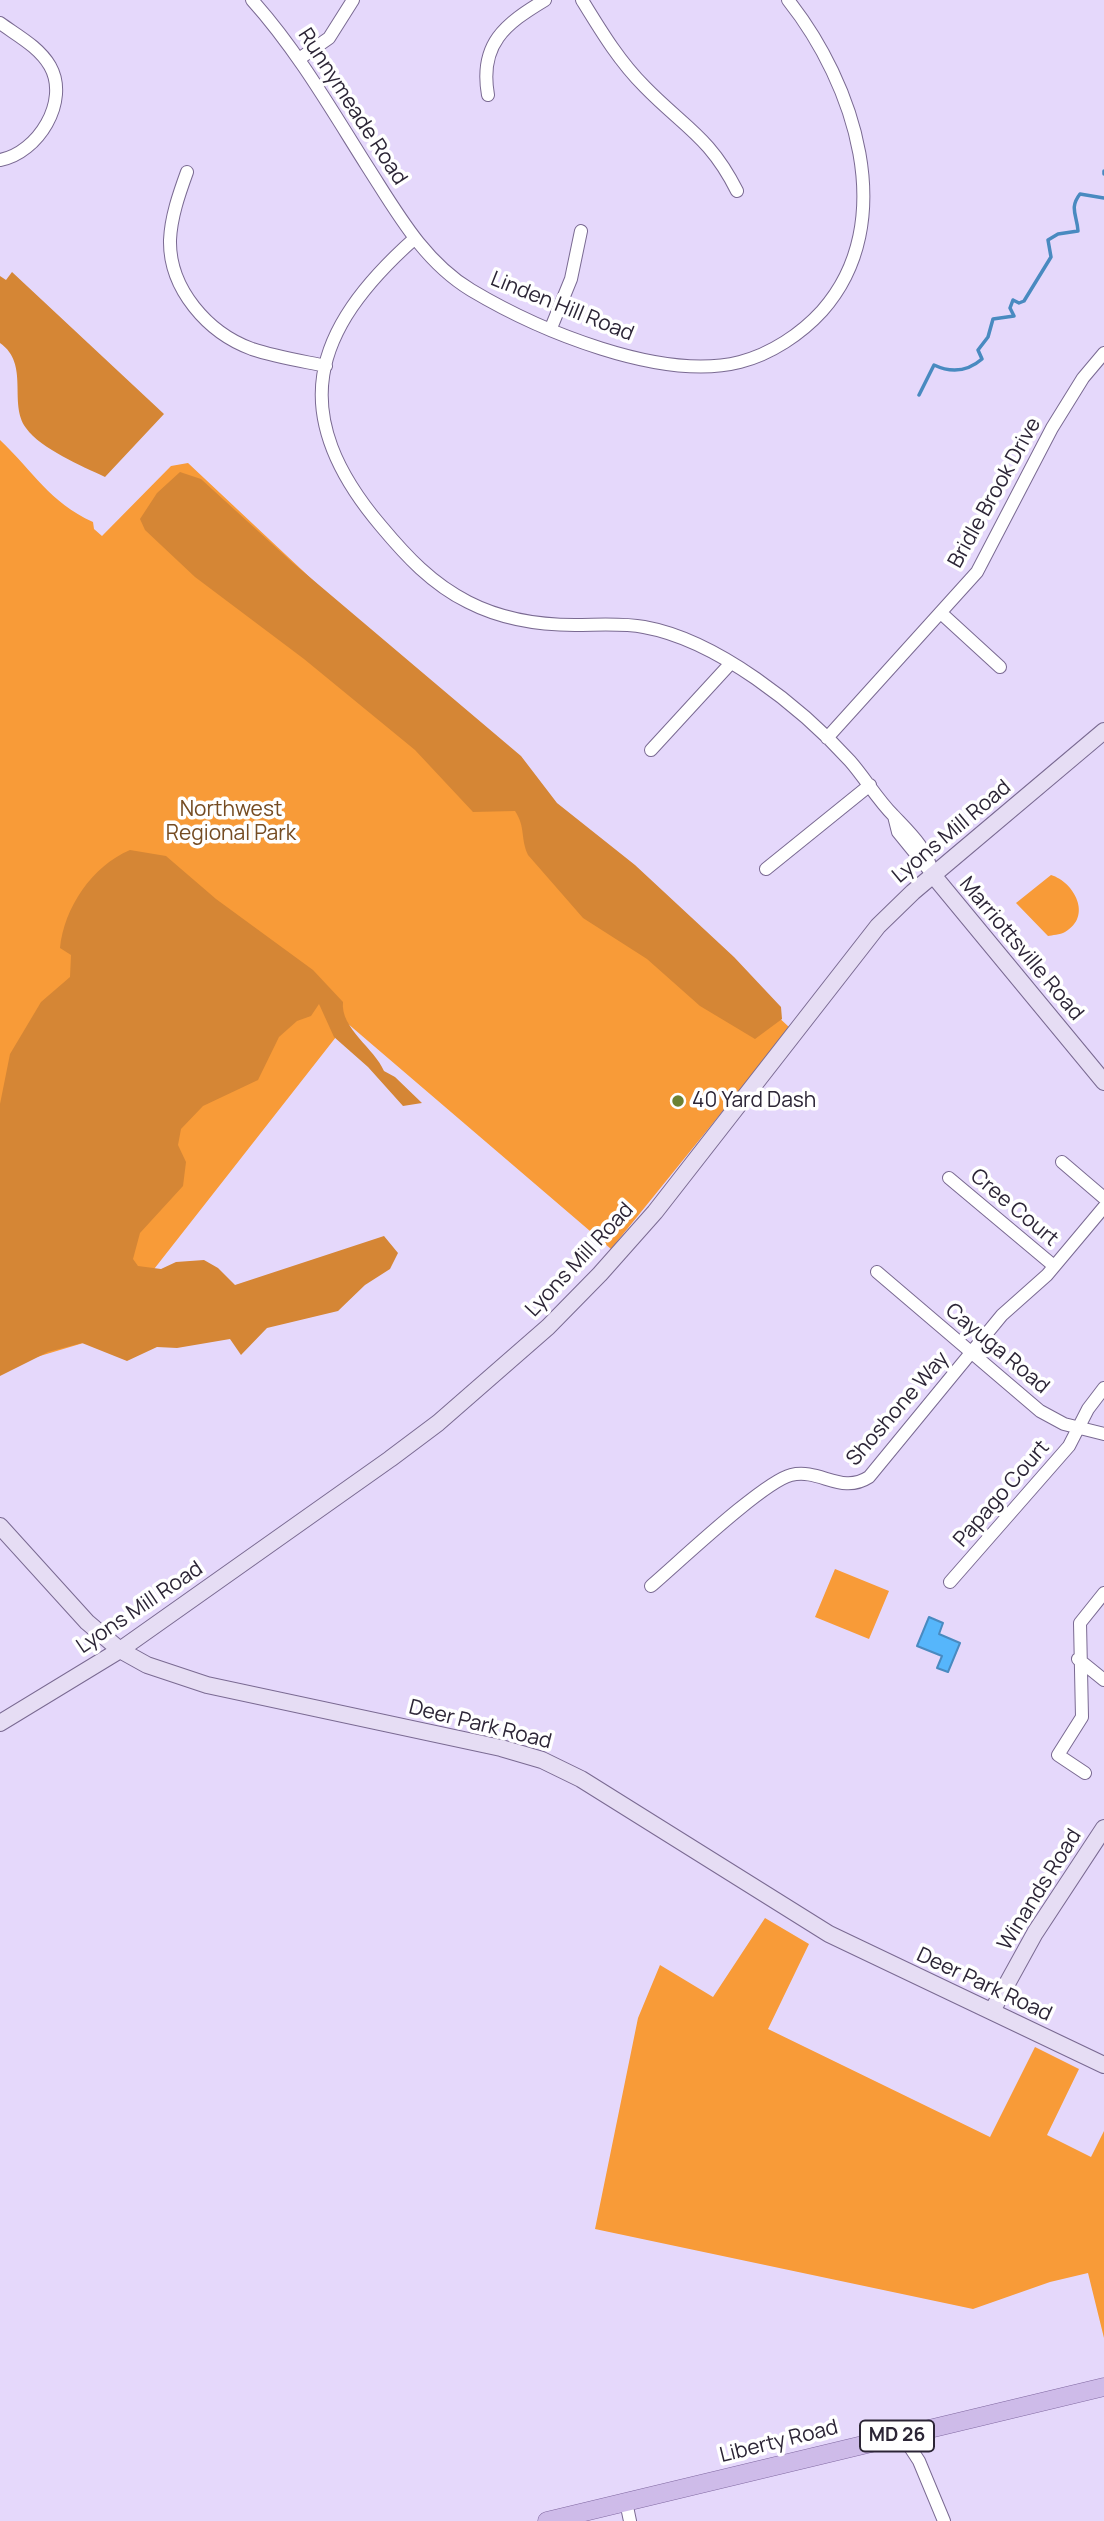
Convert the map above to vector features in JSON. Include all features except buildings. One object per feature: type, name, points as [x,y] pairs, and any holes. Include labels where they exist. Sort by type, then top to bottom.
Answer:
[{"type":"main road","name":"Lyons Mill Road","points":[[0,1723],[120,1650],[417,1439],[561,1314],[668,1196],[868,937],[933,875],[1104,731]]},
{"type":"main road","name":"Marriottsville Road","points":[[933,875],[1104,1082]]},
{"type":"main road","name":"Deer Park Road","points":[[0,1526],[70,1605],[120,1650],[161,1671],[200,1683],[501,1748],[542,1760],[600,1790],[813,1925],[1104,2065]]},
{"type":"main road","name":"Winands Road","points":[[992,2011],[1035,1933],[1104,1828]]},
{"type":"main road","name":"Liberty Road","points":[[547,2521],[1104,2387]]},
{"type":"street","name":"Runnymeade Road","points":[[252,0],[299,59],[414,239]]},
{"type":"street","points":[[299,59],[329,38],[353,0]]},
{"type":"street","points":[[488,95],[486,64],[491,49],[507,26],[545,0]]},
{"type":"street","points":[[582,0],[623,62],[659,101],[709,145],[722,161],[737,191]]},
{"type":"street","name":"Linden Hill Road","points":[[414,239],[469,289],[551,328],[622,355],[682,365],[711,366],[739,362],[765,353],[790,339],[828,303],[840,286],[860,238],[864,214],[862,173],[852,128],[840,92],[805,21],[788,0]]},
{"type":"street","points":[[0,23],[43,55],[55,79],[57,93],[49,120],[37,136],[18,153],[0,159]]},
{"type":"street","points":[[187,172],[173,216],[171,258],[185,294],[199,313],[216,329],[254,349],[326,366]]},
{"type":"street","points":[[551,328],[571,279],[581,231]]},
{"type":"street","name":"Marriottsville Road","points":[[414,239],[365,286],[339,324],[326,366],[323,412],[328,439],[347,482],[404,553],[448,591],[492,612],[517,620],[642,626],[665,632],[711,652],[789,705],[827,738],[894,815],[906,825],[929,856],[933,875]]},
{"type":"street","name":"Bridle Brook Drive","points":[[827,738],[941,613],[984,561],[1052,428],[1083,378],[1104,353]]},
{"type":"street","points":[[941,613],[1000,667]]},
{"type":"street","points":[[651,750],[730,664]]},
{"type":"street","points":[[766,869],[870,785]]},
{"type":"street","points":[[1062,1163],[1104,1198]]},
{"type":"street","name":"Cree Court","points":[[949,1178],[1054,1266]]},
{"type":"street","name":"Shoshone Way","points":[[651,1586],[777,1481],[804,1474],[849,1486],[869,1477],[1011,1306],[1054,1266],[1104,1207]]},
{"type":"street","name":"Cayuga Road","points":[[877,1272],[1040,1411],[1080,1429],[1104,1434]]},
{"type":"street","name":"Papago Court","points":[[950,1582],[1069,1446],[1088,1409],[1104,1388]]},
{"type":"street","points":[[1085,1773],[1058,1755],[1082,1717],[1078,1659],[1080,1623],[1104,1593]]},
{"type":"street","points":[[1078,1659],[1104,1680]]},
{"type":"street","points":[[902,2435],[919,2461],[944,2521]]},
{"type":"street","points":[[625,2502],[630,2521]]},
{"type":"green space","name":"Northwest Regional Park","points":[[0,440],[53,496],[93,522],[94,529],[102,536],[171,466],[188,463],[790,1028],[611,1249],[347,1023],[100,1338],[0,1368]]},
{"type":"green space","points":[[1051,875],[1073,892],[1079,909],[1073,925],[1063,933],[1048,936],[1016,903]]},
{"type":"green space","points":[[835,1569],[889,1591],[869,1639],[815,1617]]},
{"type":"green space","points":[[765,1918],[809,1944],[768,2029],[990,2137],[1035,2047],[1079,2069],[1047,2135],[1091,2157],[1104,2131],[1104,2338],[1088,2273],[1050,2282],[973,2309],[595,2229],[638,2018],[660,1965],[713,1997]]},
{"type":"shaded area","points":[[12,272],[164,414],[105,477],[41,443],[26,428],[21,418],[14,362],[0,343],[0,276],[6,280]]},
{"type":"shaded area","points":[[180,472],[201,479],[293,563],[521,756],[557,803],[635,865],[734,957],[781,1007],[782,1019],[755,1039],[700,1006],[647,959],[583,918],[528,855],[521,823],[515,811],[473,812],[415,750],[304,659],[195,577],[145,530],[140,519],[157,493]]},
{"type":"shaded area","points":[[130,850],[166,856],[216,899],[313,970],[343,1002],[347,1021],[384,1071],[395,1077],[422,1103],[403,1106],[368,1067],[334,1037],[319,1004],[311,1016],[297,1021],[279,1037],[258,1080],[203,1106],[181,1129],[178,1145],[186,1162],[183,1186],[140,1233],[133,1259],[138,1266],[161,1269],[176,1262],[204,1260],[218,1268],[235,1285],[384,1236],[398,1253],[390,1269],[365,1285],[338,1311],[267,1328],[241,1355],[230,1339],[177,1348],[157,1347],[127,1361],[82,1343],[48,1352],[0,1376],[0,1104],[10,1054],[41,1002],[70,977],[71,955],[60,948],[67,918],[82,890],[104,866]]},
{"type":"water","points":[[929,1617],[943,1623],[939,1634],[960,1643],[948,1672],[937,1668],[942,1656],[917,1646]]},
{"type":"waterway","points":[[919,395],[934,365],[959,370],[971,367],[982,359],[978,350],[988,337],[993,319],[1014,316],[1010,308],[1013,300],[1019,303],[1024,301],[1051,257],[1048,240],[1058,234],[1078,231],[1074,208],[1080,194],[1104,198]]},
{"type":"place","name":"40 Yard Dash","points":[[678,1101]]}]
